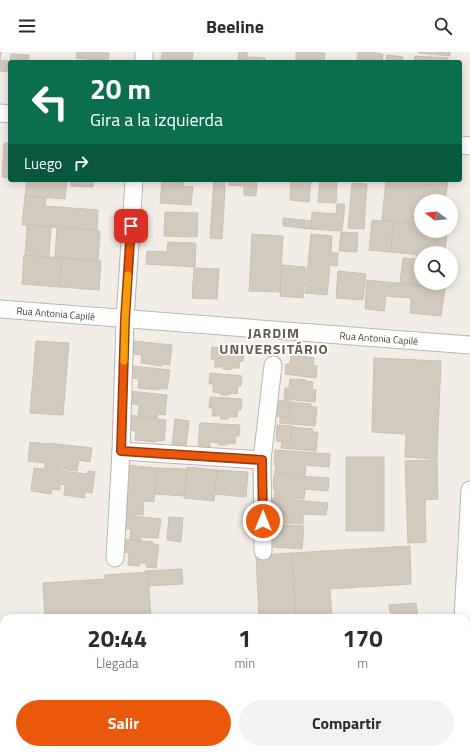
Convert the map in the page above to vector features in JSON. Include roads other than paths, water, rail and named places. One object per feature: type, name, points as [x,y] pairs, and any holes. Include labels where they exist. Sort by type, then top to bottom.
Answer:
[{"type":"street","points":[[115,558],[121,451],[125,319],[134,182]]},
{"type":"street","name":"Rua Antonia Capilé","points":[[0,309],[470,345]]},
{"type":"street","points":[[263,551],[262,460],[273,365]]},
{"type":"street","points":[[121,451],[262,460]]},
{"type":"street","points":[[463,614],[470,490]]},
{"type":"district","name":"JARDIM UNIVERSITÁRIO","points":[[274,340]]}]
